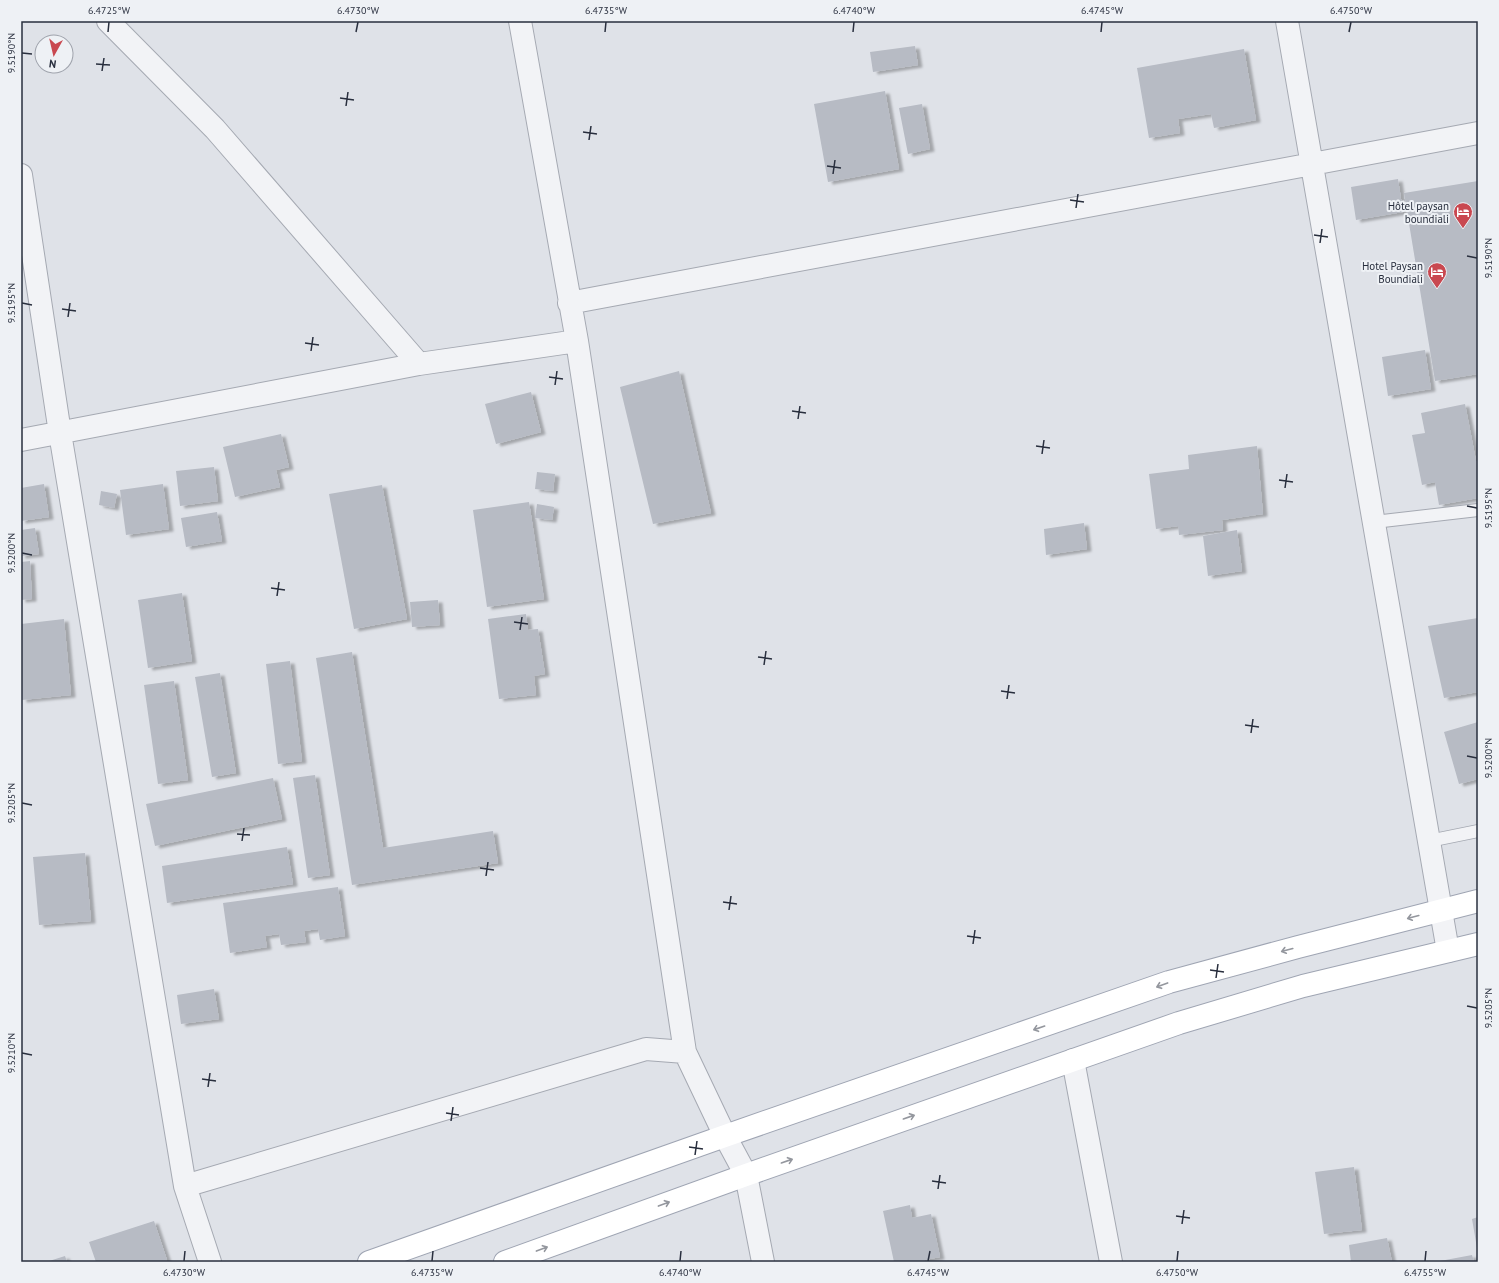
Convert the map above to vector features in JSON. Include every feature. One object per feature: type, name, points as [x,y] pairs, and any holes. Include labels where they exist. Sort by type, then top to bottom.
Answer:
[{"type":"main road","points":[[369,1262],[725,1136],[1169,982],[1478,901]]},
{"type":"main road","points":[[505,1262],[746,1175],[1179,1024],[1303,986],[1478,944]]},
{"type":"street","points":[[108,21],[214,129],[419,364]]},
{"type":"street","points":[[520,21],[569,303],[577,341],[685,1052],[725,1136],[746,1175],[763,1262]]},
{"type":"street","points":[[1287,21],[1448,951]]},
{"type":"street","points":[[569,303],[1478,133]]},
{"type":"street","points":[[21,175],[60,432],[185,1186],[210,1262]]},
{"type":"street","points":[[21,440],[419,364],[577,341]]},
{"type":"street","points":[[185,1186],[646,1049],[685,1052]]},
{"type":"street","points":[[1073,1060],[1111,1262]]},
{"type":"lane","points":[[1374,522],[1478,510]]},
{"type":"lane","points":[[1429,840],[1478,830]]},
{"type":"building","points":[[915,46],[918,65],[873,72],[870,52]]},
{"type":"building","points":[[1244,49],[1256,120],[1214,128],[1211,114],[1178,119],[1180,133],[1149,138],[1137,68]]},
{"type":"building","points":[[885,91],[899,169],[828,182],[814,104]]},
{"type":"building","points":[[922,104],[930,149],[908,154],[899,108]]},
{"type":"building","points":[[1398,179],[1403,212],[1356,220],[1351,187]]},
{"type":"building","points":[[1478,181],[1478,374],[1435,381],[1404,193]]},
{"type":"building","points":[[1425,350],[1431,389],[1388,396],[1382,357]]},
{"type":"building","points":[[679,371],[711,513],[653,524],[620,387]]},
{"type":"building","points":[[531,392],[541,432],[496,444],[485,404]]},
{"type":"building","points":[[1465,404],[1478,471],[1478,498],[1439,505],[1435,482],[1422,485],[1412,435],[1425,433],[1421,413]]},
{"type":"building","points":[[281,434],[289,467],[276,470],[280,487],[235,497],[223,447]]},
{"type":"building","points":[[1257,446],[1263,514],[1222,520],[1223,530],[1179,535],[1178,526],[1156,529],[1149,474],[1189,469],[1188,455]]},
{"type":"building","points":[[214,467],[218,501],[180,506],[176,471]]},
{"type":"building","points":[[537,472],[555,474],[553,491],[535,489]]},
{"type":"building","points":[[44,484],[49,517],[21,521],[21,488]]},
{"type":"building","points":[[163,484],[169,529],[126,535],[120,490]]},
{"type":"building","points":[[382,485],[407,619],[354,629],[329,494]]},
{"type":"building","points":[[101,491],[117,494],[114,508],[99,505]]},
{"type":"building","points":[[529,502],[544,599],[487,607],[473,510]]},
{"type":"building","points":[[537,504],[554,507],[552,520],[535,518]]},
{"type":"building","points":[[217,512],[222,541],[186,547],[181,518]]},
{"type":"building","points":[[1084,523],[1087,549],[1046,555],[1044,529]]},
{"type":"building","points":[[35,528],[39,554],[21,556],[21,530]]},
{"type":"building","points":[[1237,530],[1242,571],[1208,576],[1203,536]]},
{"type":"building","points":[[30,561],[32,599],[21,600],[21,562]]},
{"type":"building","points":[[182,593],[192,661],[148,668],[138,600]]},
{"type":"building","points":[[438,600],[440,625],[412,627],[410,602]]},
{"type":"building","points":[[526,614],[528,630],[538,629],[545,674],[534,676],[536,695],[499,699],[488,619]]},
{"type":"building","points":[[1478,618],[1478,692],[1444,698],[1428,626]]},
{"type":"building","points":[[64,619],[71,695],[22,700],[21,624]]},
{"type":"building","points":[[352,652],[383,848],[493,831],[498,863],[352,885],[316,658]]},
{"type":"building","points":[[290,661],[302,761],[278,764],[266,664]]},
{"type":"building","points":[[220,673],[236,773],[212,777],[195,677]]},
{"type":"building","points":[[174,681],[188,780],[158,784],[144,685]]},
{"type":"building","points":[[1478,722],[1478,779],[1459,784],[1444,732]]},
{"type":"building","points":[[315,775],[330,875],[308,878],[293,778]]},
{"type":"building","points":[[273,778],[282,819],[155,846],[146,804]]},
{"type":"building","points":[[287,847],[293,884],[167,903],[162,866]]},
{"type":"building","points":[[85,853],[91,921],[39,925],[33,857]]},
{"type":"building","points":[[338,887],[345,936],[320,940],[318,929],[304,931],[306,942],[281,945],[279,934],[265,936],[267,947],[230,953],[223,903]]},
{"type":"building","points":[[214,989],[219,1019],[181,1024],[177,995]]},
{"type":"building","points":[[1354,1167],[1362,1230],[1324,1234],[1315,1172]]},
{"type":"building","points":[[910,1205],[912,1218],[931,1214],[940,1257],[915,1262],[894,1262],[883,1211]]},
{"type":"building","points":[[1478,1217],[1478,1248],[1477,1248],[1472,1219]]},
{"type":"building","points":[[154,1221],[167,1260],[162,1262],[96,1262],[89,1242]]},
{"type":"building","points":[[1387,1238],[1392,1262],[1351,1262],[1349,1245]]},
{"type":"building","points":[[1472,1255],[1474,1262],[1440,1261]]},
{"type":"building","points":[[65,1256],[67,1262],[46,1262]]},
{"type":"place","name":"Hôtel paysan boundiali","points":[[1463,229]]},
{"type":"place","name":"Hotel Paysan Boundiali","points":[[1437,289]]}]
